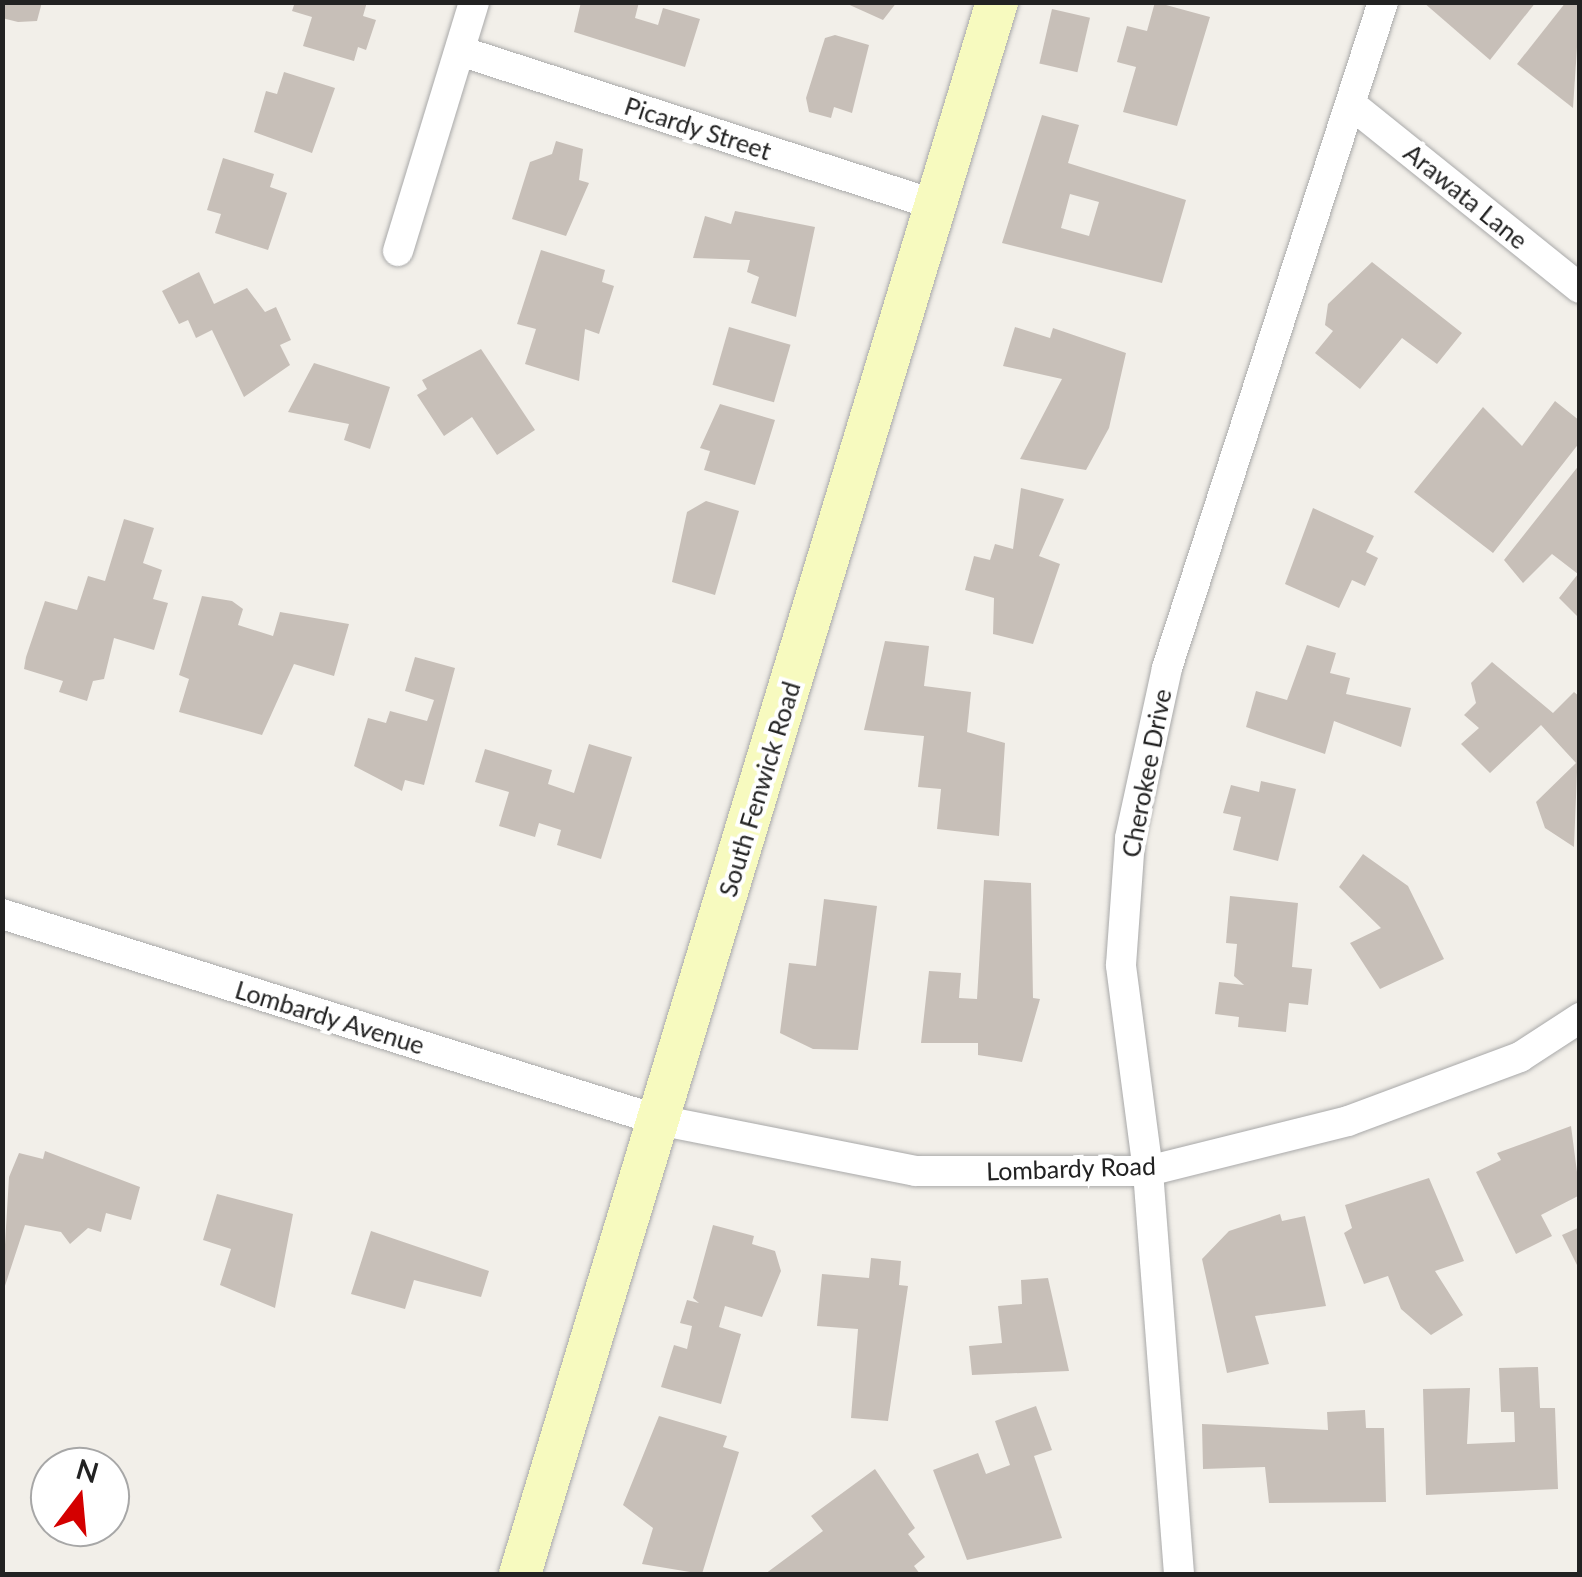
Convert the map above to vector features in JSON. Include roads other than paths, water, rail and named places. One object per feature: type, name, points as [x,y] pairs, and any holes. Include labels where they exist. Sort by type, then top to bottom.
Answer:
[{"type":"street","points":[[398,251],[474,2]]},
{"type":"street","name":"South Fenwick Road","points":[[520,1574],[997,2]]},
{"type":"street","name":"Cherokee Drive","points":[[1180,1574],[1148,1171],[1121,965],[1130,838],[1167,668],[1383,2]]},
{"type":"street","name":"Picardy Street","points":[[460,51],[936,205]]},
{"type":"street","name":"Arawata Lane","points":[[1352,105],[1580,288]]},
{"type":"street","name":"Lombardy Avenue","points":[[2,914],[658,1120]]},
{"type":"street","name":"Lombardy Road","points":[[658,1120],[915,1171],[1148,1171],[1348,1121],[1520,1058],[1580,1018]]}]
